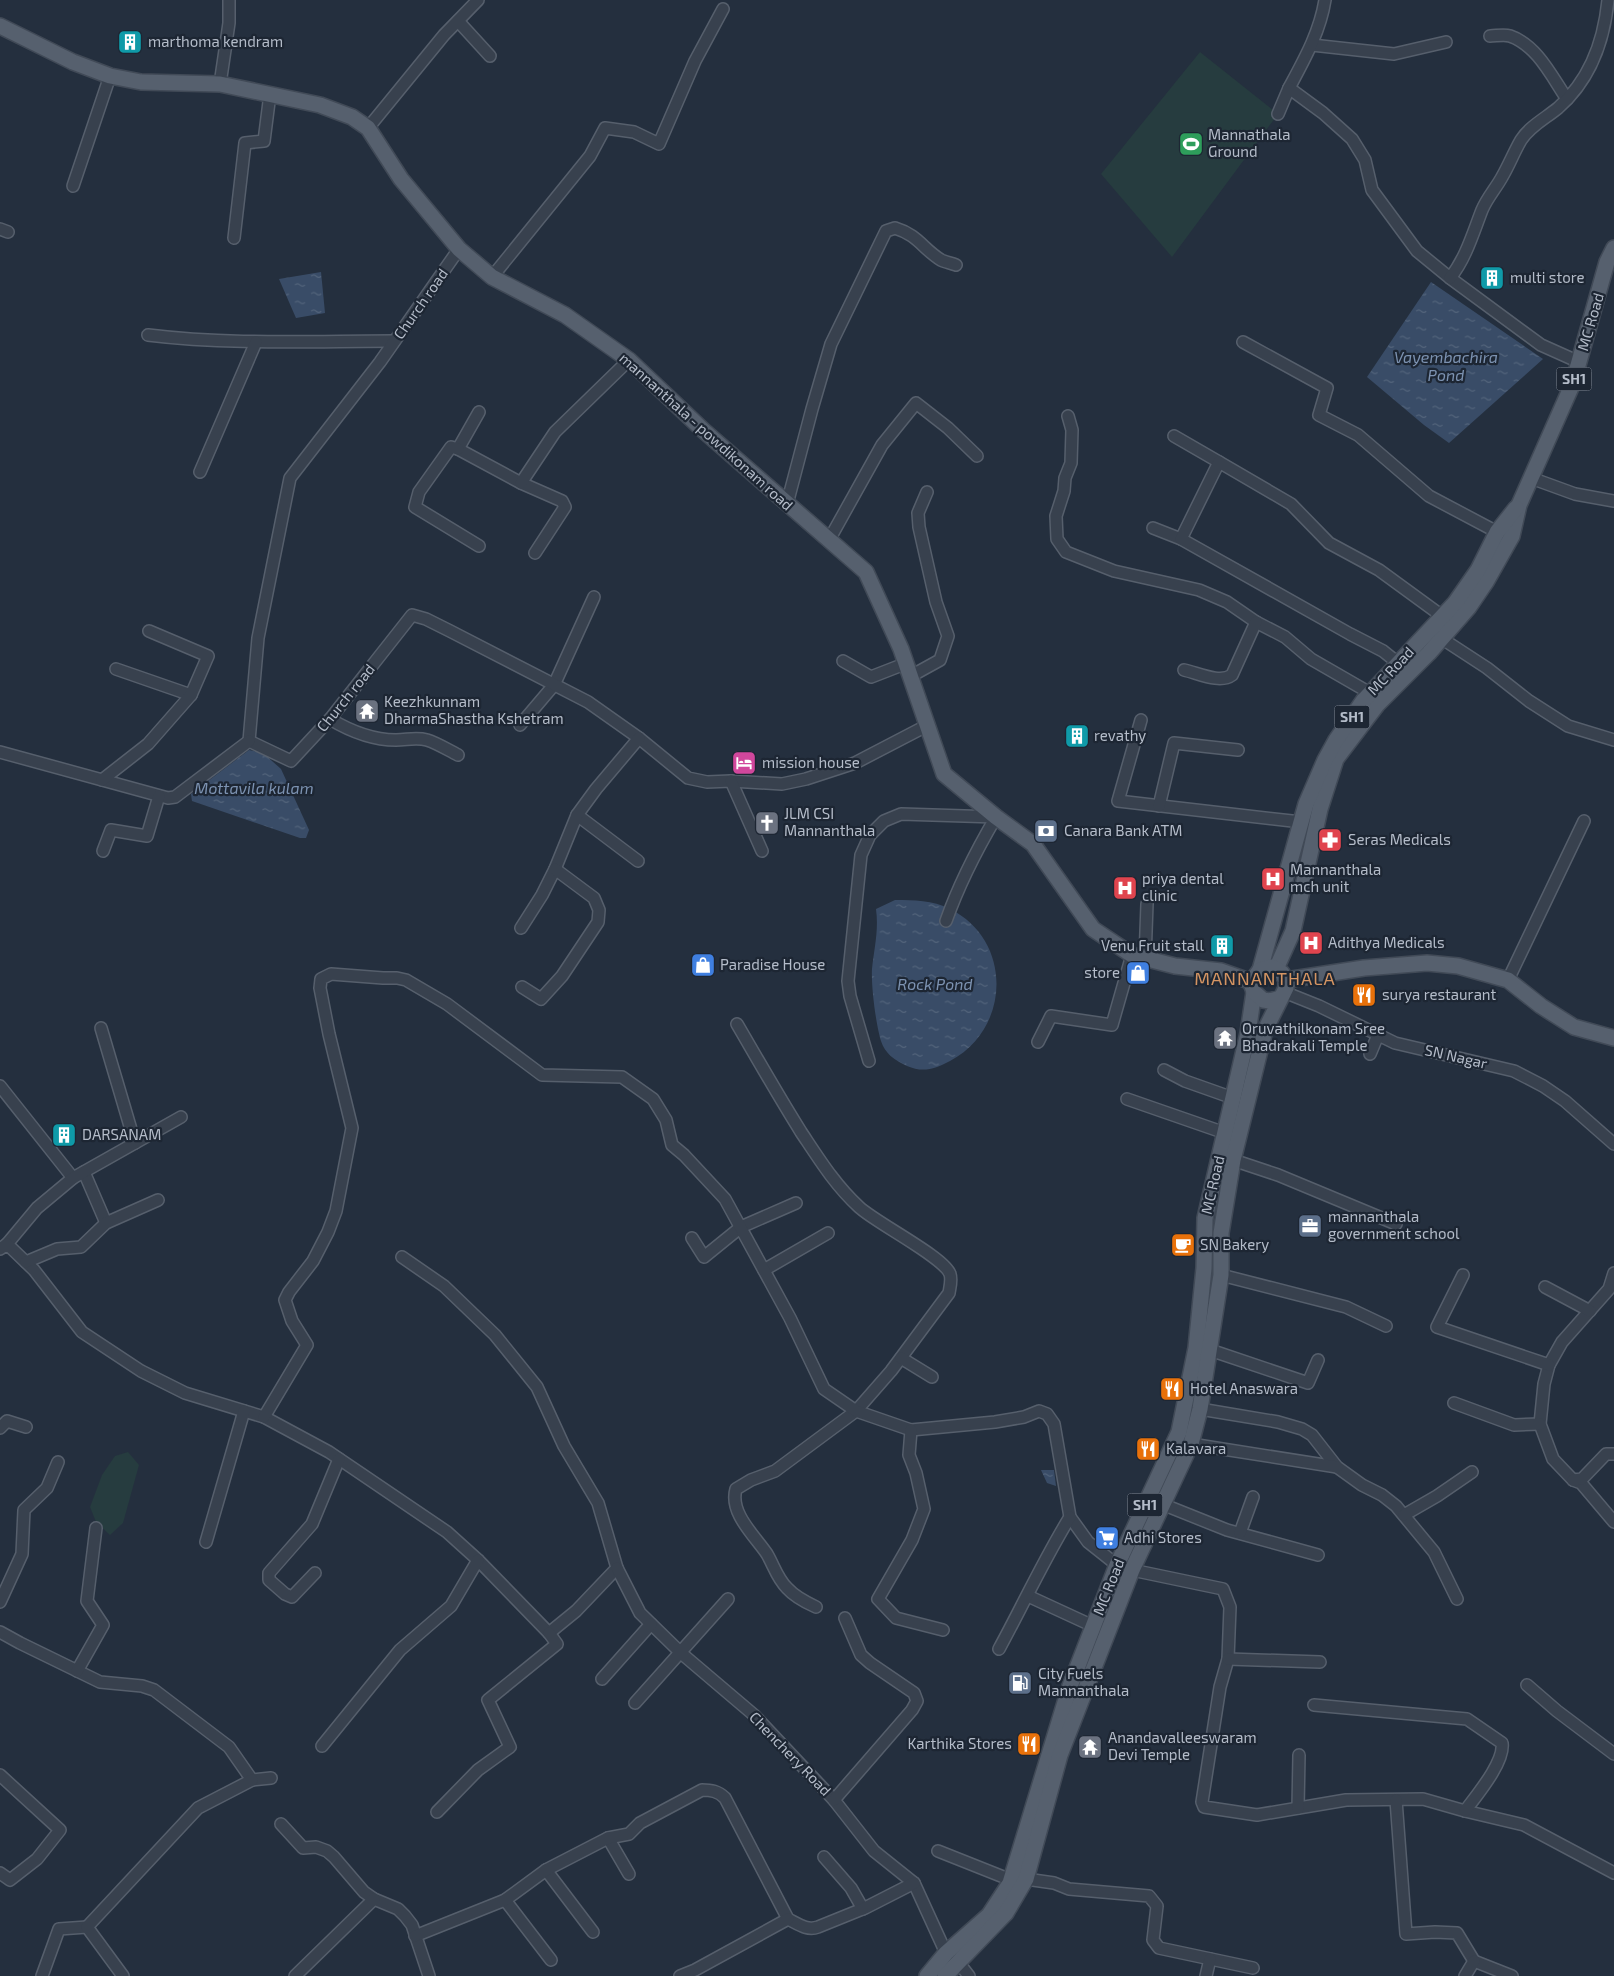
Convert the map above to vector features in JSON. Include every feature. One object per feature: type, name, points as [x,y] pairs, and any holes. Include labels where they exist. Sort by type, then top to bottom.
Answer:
[{"type":"main road","name":"mannanthala - powdikonam road","points":[[1,29],[73,62],[110,76],[141,82],[220,84],[270,94],[337,110],[368,128],[401,179],[459,249],[492,277],[565,315],[629,360],[704,431],[866,572],[909,670],[944,774],[996,817],[1033,844],[1093,929],[1139,957],[1175,966],[1221,971],[1256,981],[1263,1000],[1270,1001],[1281,985]]},
{"type":"main road","name":"MC Road","points":[[927,1976],[946,1953],[989,1916],[1018,1880],[1070,1686],[1117,1565],[1180,1432],[1221,1275],[1221,1234],[1233,1160],[1265,1030],[1281,985],[1320,808],[1336,759],[1377,705],[1429,653],[1469,606],[1486,582],[1512,536],[1519,505],[1573,383],[1607,262],[1614,248]]},
{"type":"main road","name":"MC Road","points":[[946,1976],[1006,1913],[1060,1755],[1132,1570],[1191,1444],[1200,1409],[1205,1218],[1248,1033],[1256,981],[1306,804],[1336,740],[1370,693],[1455,602],[1478,570],[1497,532],[1519,505]]},
{"type":"main road","points":[[1256,981],[1270,967],[1281,985],[1364,968],[1427,963],[1458,966],[1508,980],[1541,1006],[1574,1027],[1614,1038]]},
{"type":"street","points":[[220,84],[229,23],[229,0]]},
{"type":"street","points":[[368,128],[444,35],[478,0]]},
{"type":"street","points":[[1278,114],[1289,88],[1312,45],[1322,16],[1325,0]]},
{"type":"street","points":[[1450,278],[1456,271],[1472,239],[1483,208],[1522,139],[1567,99],[1582,82],[1594,60],[1606,22],[1608,0]]},
{"type":"street","points":[[492,277],[590,156],[605,128],[634,132],[659,144],[695,61],[723,9]]},
{"type":"street","points":[[458,21],[490,56]]},
{"type":"street","points":[[1490,36],[1508,35],[1521,42],[1536,54],[1567,99]]},
{"type":"street","points":[[1312,45],[1394,54],[1446,42]]},
{"type":"street","points":[[73,186],[110,76]]},
{"type":"street","points":[[1289,88],[1323,113],[1352,139],[1365,160],[1372,190],[1417,251],[1450,278],[1541,345],[1579,362]]},
{"type":"street","points":[[234,238],[245,143],[264,141],[270,94]]},
{"type":"street","points":[[786,504],[831,344],[886,231],[896,228],[908,232],[941,260],[956,265]]},
{"type":"street","name":"Church road","points":[[459,249],[394,341],[290,478],[258,638],[249,741],[291,761],[330,719],[412,615],[426,619],[588,702],[639,738],[688,778],[708,782],[731,781],[782,784],[806,779],[855,763],[928,725]]},
{"type":"street","points":[[148,335],[186,340],[256,342],[394,341]]},
{"type":"street","points":[[200,472],[256,342]]},
{"type":"street","points":[[1243,342],[1327,388],[1319,415],[1358,435],[1429,496],[1497,532]]},
{"type":"street","points":[[521,484],[555,432],[629,360]]},
{"type":"street","points":[[829,540],[882,445],[916,403],[948,428],[977,456]]},
{"type":"street","points":[[458,449],[479,412]]},
{"type":"street","points":[[1068,416],[1072,430],[1071,463],[1065,478],[1064,492],[1056,516],[1057,539],[1066,552],[1114,571],[1199,590],[1227,602],[1256,622],[1285,638],[1311,659],[1370,693]]},
{"type":"street","points":[[1174,436],[1291,504],[1329,542],[1379,570],[1442,616]]},
{"type":"street","points":[[479,546],[415,507],[419,492],[451,447],[458,449],[521,484],[562,501],[565,507],[535,553]]},
{"type":"street","points":[[1181,539],[1219,462]]},
{"type":"street","points":[[1531,478],[1575,494],[1614,501]]},
{"type":"street","points":[[843,661],[871,677],[909,670],[940,660],[948,636],[936,602],[918,527],[918,513],[927,492]]},
{"type":"street","points":[[1153,528],[1181,539],[1383,651],[1398,663]]},
{"type":"street","points":[[520,726],[554,684],[594,597]]},
{"type":"street","points":[[1184,670],[1219,679],[1232,675],[1256,622]]},
{"type":"street","points":[[102,780],[148,744],[191,695],[208,656],[149,631]]},
{"type":"street","points":[[1441,638],[1487,668],[1529,701],[1568,726],[1614,740]]},
{"type":"street","points":[[116,669],[191,695]]},
{"type":"street","points":[[330,719],[377,740],[411,738],[426,740],[458,755]]},
{"type":"street","points":[[1141,720],[1118,801],[1301,822]]},
{"type":"street","points":[[521,928],[542,895],[555,869],[577,815],[596,789],[639,738]]},
{"type":"street","points":[[0,752],[159,796],[175,798],[249,741]]},
{"type":"street","points":[[1159,806],[1174,743],[1238,750]]},
{"type":"street","points":[[731,781],[762,851]]},
{"type":"street","points":[[103,851],[111,830],[146,836],[159,796]]},
{"type":"street","points":[[869,1062],[850,996],[848,980],[861,854],[870,835],[884,821],[901,814],[996,817],[973,857],[946,920]]},
{"type":"street","points":[[577,815],[638,861]]},
{"type":"street","points":[[1508,980],[1584,821]]},
{"type":"street","points":[[522,988],[542,999],[562,976],[598,922],[599,910],[594,898],[555,869]]},
{"type":"street","points":[[1038,1042],[1050,1016],[1112,1025],[1139,957],[1147,904]]},
{"type":"street","points":[[264,1417],[307,1345],[292,1321],[285,1300],[313,1261],[328,1232],[336,1211],[352,1128],[320,988],[322,979],[331,974],[406,980],[446,1004],[542,1075],[622,1077],[653,1099],[666,1120],[672,1145],[684,1155],[724,1199],[741,1227],[790,1318],[824,1389],[856,1411],[911,1430],[995,1422],[1024,1417],[1039,1411],[1044,1412],[1052,1418],[1054,1424],[1070,1517],[1088,1542],[1117,1565],[1132,1570],[1223,1589],[1230,1607],[1228,1659],[1220,1687],[1202,1806],[1258,1815],[1346,1800],[1423,1799],[1465,1812],[1524,1825],[1614,1873]]},
{"type":"street","name":"SN Nagar","points":[[1281,985],[1395,1043],[1514,1071],[1543,1086],[1565,1101],[1614,1144]]},
{"type":"street","points":[[737,1024],[825,1170],[842,1190],[865,1211],[928,1253],[950,1273],[949,1293],[901,1358],[856,1411],[775,1472],[743,1484],[736,1489],[737,1508],[744,1522],[768,1556],[774,1571],[782,1582],[802,1600],[816,1607]]},
{"type":"street","points":[[101,1028],[134,1143]]},
{"type":"street","points":[[1370,1054],[1378,1035]]},
{"type":"street","points":[[1164,1070],[1185,1081],[1233,1098]]},
{"type":"street","points":[[2,1091],[72,1178]]},
{"type":"street","points":[[1127,1100],[1225,1133]]},
{"type":"street","points":[[181,1117],[72,1178],[37,1208],[4,1247],[26,1262],[82,1332],[141,1371],[185,1393],[264,1417],[339,1459],[447,1532],[478,1560],[549,1633],[557,1644],[488,1700],[510,1747],[478,1770],[437,1812]]},
{"type":"street","points":[[1233,1160],[1278,1175],[1396,1224]]},
{"type":"street","points":[[84,1172],[106,1223]]},
{"type":"street","points":[[26,1262],[57,1248],[80,1247],[106,1223],[158,1200]]},
{"type":"street","points":[[692,1238],[704,1257],[741,1227],[796,1203]]},
{"type":"street","points":[[764,1270],[828,1233]]},
{"type":"street","name":"Chenchery Road","points":[[402,1257],[444,1286],[495,1335],[537,1387],[564,1446],[598,1504],[617,1568],[640,1613],[681,1653],[754,1715],[807,1769],[874,1851],[914,1883],[946,1953]]},
{"type":"street","points":[[1614,1273],[1609,1289],[1562,1342],[1549,1365],[1544,1384],[1540,1424],[1553,1459],[1573,1480],[1581,1483],[1614,1522]]},
{"type":"street","points":[[1221,1275],[1346,1307],[1386,1326]]},
{"type":"street","points":[[1463,1275],[1437,1327],[1549,1365]]},
{"type":"street","points":[[1545,1287],[1590,1311]]},
{"type":"street","points":[[1203,1349],[1308,1383],[1318,1360]]},
{"type":"street","points":[[901,1358],[932,1377]]},
{"type":"street","points":[[1454,1403],[1514,1425],[1540,1424]]},
{"type":"street","points":[[1200,1409],[1278,1422],[1302,1429],[1316,1439],[1337,1467],[1362,1486],[1382,1496],[1404,1514],[1434,1552],[1456,1599]]},
{"type":"street","points":[[206,1542],[244,1411]]},
{"type":"street","points":[[0,1428],[7,1421],[26,1427]]},
{"type":"street","points":[[911,1430],[909,1455],[916,1473],[924,1509],[912,1540],[878,1599],[896,1618],[943,1630]]},
{"type":"street","points":[[1191,1444],[1337,1467]]},
{"type":"street","points":[[1573,1480],[1582,1479],[1606,1454],[1613,1454]]},
{"type":"street","points":[[315,1573],[292,1597],[285,1594],[268,1580],[270,1572],[312,1524],[339,1459]]},
{"type":"street","points":[[0,1602],[22,1554],[24,1510],[47,1488],[58,1462]]},
{"type":"street","points":[[1404,1514],[1437,1496],[1472,1472]]},
{"type":"street","points":[[1240,1533],[1253,1496]]},
{"type":"street","points":[[1162,1504],[1240,1533],[1318,1555]]},
{"type":"street","points":[[999,1649],[1028,1596],[1052,1546],[1070,1517]]},
{"type":"street","points":[[77,1671],[104,1625],[86,1601],[96,1528]]},
{"type":"street","points":[[322,1746],[400,1650],[451,1606],[478,1560]]},
{"type":"street","points":[[549,1633],[576,1611],[617,1568]]},
{"type":"street","points":[[1028,1596],[1093,1626]]},
{"type":"street","points":[[635,1703],[728,1598]]},
{"type":"street","points":[[834,1800],[912,1710],[917,1701],[914,1693],[861,1655],[845,1618]]},
{"type":"street","points":[[602,1679],[651,1624]]},
{"type":"street","points":[[0,1632],[100,1682],[142,1686],[154,1690],[229,1747],[252,1780]]},
{"type":"street","points":[[1228,1659],[1320,1662]]},
{"type":"street","points":[[1527,1685],[1557,1711],[1614,1754]]},
{"type":"street","points":[[1314,1705],[1467,1719],[1480,1727],[1502,1743],[1503,1750],[1492,1772],[1465,1812]]},
{"type":"street","points":[[1298,1755],[1298,1808]]},
{"type":"street","points":[[0,1775],[60,1830],[37,1859],[10,1880],[0,1873]]},
{"type":"street","points":[[42,1976],[59,1929],[87,1928],[198,1808],[252,1780],[271,1778]]},
{"type":"street","points":[[415,1936],[505,1900],[546,1870],[608,1838],[629,1834],[640,1823],[702,1790],[718,1792],[725,1798],[788,1919],[806,1928],[812,1929],[863,1909],[914,1883]]},
{"type":"street","points":[[1396,1800],[1406,1934],[1457,1933],[1474,1961],[1512,1976]]},
{"type":"street","points":[[280,1824],[301,1846],[306,1848],[316,1847],[331,1853],[364,1892],[374,1899],[398,1909],[412,1925],[429,1976]]},
{"type":"street","points":[[608,1838],[629,1874]]},
{"type":"street","points":[[938,1851],[1018,1880],[1054,1883],[1069,1889],[1149,1896],[1157,1906],[1153,1940],[1156,1946],[1163,1950],[1253,1968]]},
{"type":"street","points":[[824,1857],[851,1888],[863,1909]]},
{"type":"street","points":[[546,1870],[593,1932]]},
{"type":"street","points":[[295,1976],[374,1899]]},
{"type":"street","points":[[505,1900],[551,1960]]},
{"type":"street","points":[[680,1976],[697,1973],[788,1919]]},
{"type":"street","points":[[87,1928],[123,1976]]},
{"type":"street","points":[[946,1953],[959,1963],[969,1976]]},
{"type":"street","points":[[1206,1976],[1210,1959]]},
{"type":"street","points":[[1465,1976],[1474,1961]]},
{"type":"green space","name":"Mannathala Ground","points":[[1200,52],[1278,114],[1172,257],[1101,174]]},
{"type":"green space","points":[[128,1452],[139,1465],[123,1523],[110,1535],[96,1522],[90,1507],[102,1475],[115,1456]]},
{"type":"water","points":[[321,272],[325,313],[296,318],[279,279]]},
{"type":"water","name":"Vayembachira Pond","points":[[1431,282],[1543,359],[1449,443],[1424,425],[1367,377]]},
{"type":"water","name":"Mottavila kulam","points":[[249,750],[263,753],[281,769],[309,830],[306,838],[300,838],[192,801],[191,794]]},
{"type":"water","name":"Rock Pond","points":[[895,900],[930,902],[950,909],[971,923],[985,941],[994,962],[996,985],[993,1007],[985,1028],[970,1047],[950,1061],[924,1070],[903,1064],[891,1056],[883,1046],[877,1025],[872,976],[877,932],[876,909]]},
{"type":"water","points":[[1041,1470],[1054,1470],[1056,1486],[1047,1483]]},
{"type":"place","name":"marthoma kendram","points":[[130,42]]},
{"type":"place","name":"Mannathala Ground","points":[[1191,144]]},
{"type":"place","name":"multi store","points":[[1492,278]]},
{"type":"place","name":"Keezhkunnam DharmaShastha Kshetram","points":[[367,711]]},
{"type":"place","name":"revathy","points":[[1077,736]]},
{"type":"place","name":"mission house","points":[[744,763]]},
{"type":"place","name":"JLM CSI Mannanthala","points":[[767,823]]},
{"type":"place","name":"Canara Bank ATM","points":[[1046,831]]},
{"type":"place","name":"Seras Medicals","points":[[1330,840]]},
{"type":"place","name":"Mannanthala mch unit","points":[[1273,879]]},
{"type":"place","name":"priya dental clinic","points":[[1125,888]]},
{"type":"place","name":"Adithya Medicals","points":[[1311,943]]},
{"type":"place","name":"Venu Fruit stall","points":[[1222,946]]},
{"type":"place","name":"Paradise House","points":[[703,965]]},
{"type":"place","name":"store","points":[[1138,973]]},
{"type":"place","name":"surya restaurant","points":[[1364,995]]},
{"type":"place","name":"Oruvathilkonam Sree Bhadrakali Temple","points":[[1225,1038]]},
{"type":"place","name":"DARSANAM","points":[[64,1135]]},
{"type":"place","name":"mannanthala government school","points":[[1310,1226]]},
{"type":"place","name":"SN Bakery","points":[[1183,1245]]},
{"type":"place","name":"Hotel Anaswara","points":[[1172,1389]]},
{"type":"place","name":"Kalavara","points":[[1148,1449]]},
{"type":"place","name":"Adhi Stores","points":[[1107,1538]]},
{"type":"place","name":"City Fuels Mannanthala","points":[[1020,1683]]},
{"type":"place","name":"Karthika Stores","points":[[1029,1744]]},
{"type":"place","name":"Anandavalleeswaram Devi Temple","points":[[1090,1747]]},
{"type":"district","name":"MANNANTHALA","points":[[1265,979]]}]
